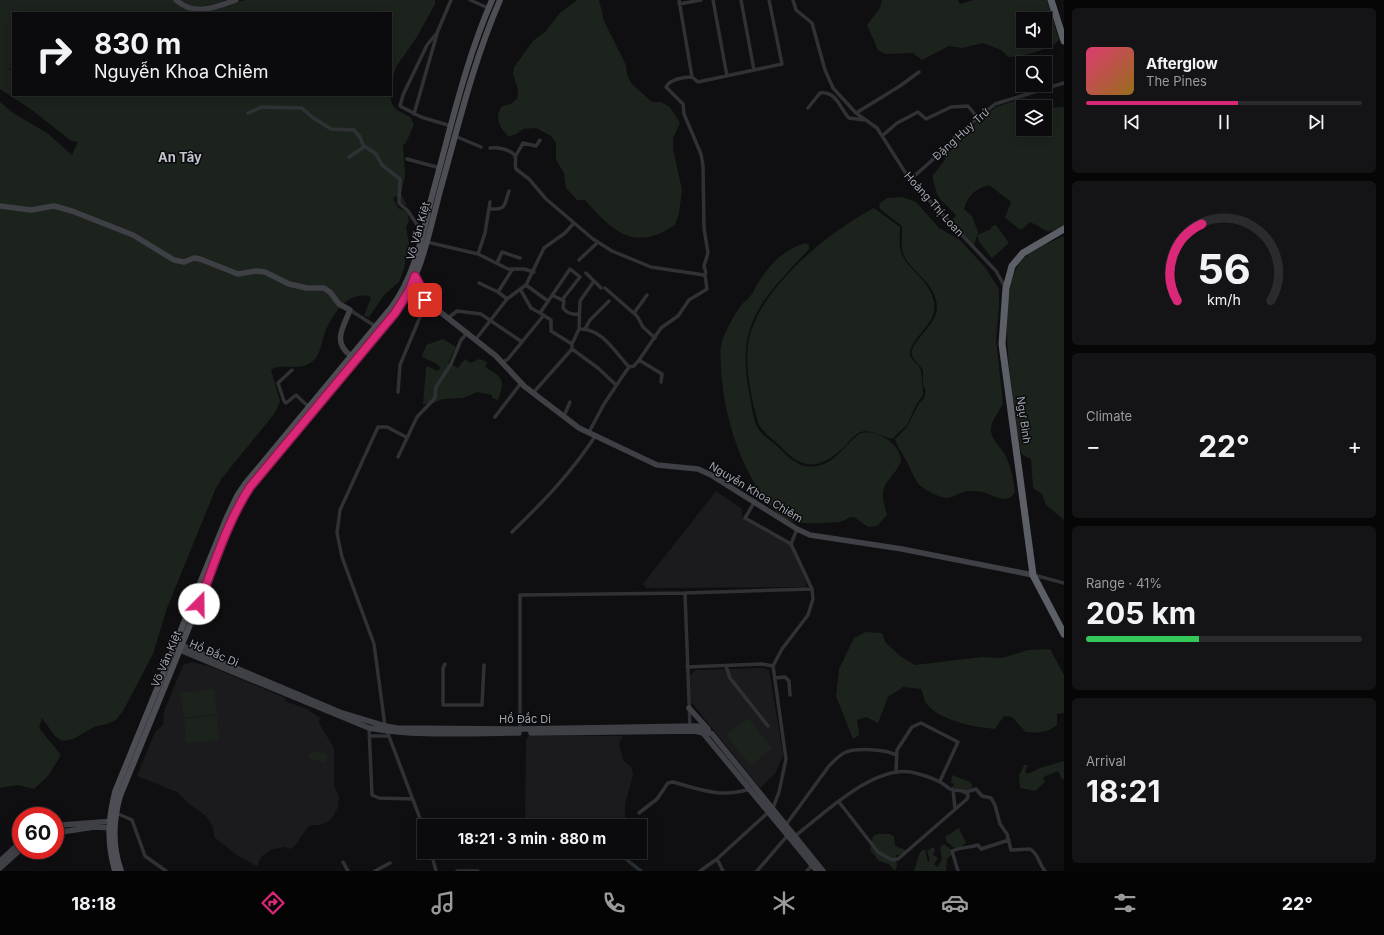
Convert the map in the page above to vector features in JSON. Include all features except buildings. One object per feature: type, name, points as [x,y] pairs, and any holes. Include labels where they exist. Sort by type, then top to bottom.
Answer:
[{"type":"highway","points":[[1052,0],[1064,40]]},
{"type":"highway","name":"Ngự Bình","points":[[1064,229],[1023,253],[1012,266],[1006,288],[1002,344],[1033,575],[1064,634]]},
{"type":"main road","name":"Võ Văn Kiệt","points":[[115,871],[112,858],[111,828],[115,792],[179,646],[227,517],[237,496],[353,358],[375,326],[396,301],[412,275],[426,242],[448,151],[451,126],[466,67],[492,0]]},
{"type":"main road","name":"Võ Văn Kiệt","points":[[251,481],[309,407],[403,302],[412,275],[440,168],[455,136],[473,69],[500,0]]},
{"type":"main road","points":[[466,67],[473,69]]},
{"type":"main road","name":"Võ Văn Kiệt","points":[[112,821],[147,721]]},
{"type":"main road","name":"Võ Văn Kiệt","points":[[111,828],[121,871]]},
{"type":"street","points":[[176,0],[190,9],[202,10],[236,0]]},
{"type":"street","points":[[414,114],[434,48],[437,33],[451,0]]},
{"type":"street","points":[[470,0],[488,8]]},
{"type":"street","points":[[701,0],[679,2],[692,77],[698,82],[782,64],[769,0]]},
{"type":"street","points":[[712,0],[727,76]]},
{"type":"street","points":[[741,0],[754,70]]},
{"type":"street","name":"Hoàng Thị Loan","points":[[792,0],[796,10],[808,18],[812,25],[825,70],[833,88],[856,113],[877,128],[910,180],[996,271],[1006,288]]},
{"type":"street","points":[[437,33],[427,45],[403,95],[400,106],[414,114],[451,126]]},
{"type":"street","points":[[856,113],[900,86],[919,72]]},
{"type":"street","points":[[589,432],[616,385],[629,367],[634,366],[664,325],[678,316],[689,300],[708,289],[704,266],[708,253],[704,228],[702,160],[684,114],[682,104],[666,87],[669,82],[692,77]]},
{"type":"street","name":"Đặng Huy Trứ","points":[[910,180],[939,154],[956,136],[995,104],[1064,83]]},
{"type":"street","points":[[808,108],[820,93],[823,92],[836,98],[849,118],[864,120]]},
{"type":"street","points":[[882,136],[897,123],[918,112],[926,119],[951,107],[968,106],[978,118]]},
{"type":"street","points":[[248,113],[262,107],[302,108],[312,117],[331,129],[354,130],[360,136],[364,147],[376,154],[382,165],[400,179],[399,203],[408,211],[423,231]]},
{"type":"street","points":[[455,136],[481,147]]},
{"type":"street","points":[[540,140],[536,146],[524,143],[515,157],[516,169],[529,179],[542,195],[597,242],[624,257],[651,267],[705,275]]},
{"type":"street","points":[[349,157],[364,147]]},
{"type":"street","points":[[490,148],[506,151],[515,157]]},
{"type":"street","points":[[407,159],[440,168]]},
{"type":"street","points":[[490,209],[499,210],[502,208],[509,191]]},
{"type":"street","points":[[478,254],[484,237],[490,202]]},
{"type":"street","points":[[0,206],[31,210],[54,206],[72,211],[138,238],[174,260],[184,262],[194,258],[200,259],[238,274],[256,271],[265,272],[289,284],[307,288],[324,288],[330,292],[339,304],[375,326]]},
{"type":"street","points":[[476,339],[507,299],[526,285],[534,272],[544,248],[564,233],[574,223]]},
{"type":"street","points":[[426,242],[478,254],[512,270],[524,269],[534,272]]},
{"type":"street","points":[[579,260],[597,242]]},
{"type":"street","points":[[497,263],[502,252],[520,258]]},
{"type":"street","points":[[540,313],[570,269],[580,277],[562,300]]},
{"type":"street","points":[[498,292],[512,270]]},
{"type":"street","points":[[586,273],[634,313],[643,327],[655,338]]},
{"type":"street","points":[[398,392],[400,366],[420,318],[425,300],[423,291],[412,275]]},
{"type":"street","points":[[533,393],[572,349],[572,344],[579,329],[578,314],[581,299],[594,281]]},
{"type":"street","points":[[479,283],[498,292],[507,299]]},
{"type":"street","points":[[526,285],[548,301]]},
{"type":"street","points":[[520,289],[531,308],[551,320],[550,328],[552,332],[572,344]]},
{"type":"street","points":[[634,313],[647,295]]},
{"type":"street","points":[[552,296],[562,300],[564,303],[564,309],[573,315],[578,314]]},
{"type":"street","name":"Nguyễn Khoa Chiêm","points":[[425,300],[468,332],[503,362],[521,383],[579,428],[657,465],[698,469],[755,501],[797,529],[810,535],[902,550],[1033,575]]},
{"type":"street","points":[[585,328],[590,320],[609,301]]},
{"type":"street","points":[[350,310],[341,327],[340,346],[342,350],[353,358]]},
{"type":"street","points":[[448,318],[457,311],[477,312],[492,320],[522,342]]},
{"type":"street","points":[[503,362],[544,315]]},
{"type":"street","points":[[579,329],[585,328],[598,333],[629,367]]},
{"type":"street","points":[[398,457],[406,437],[417,417],[428,403],[436,398],[436,387],[447,371],[461,340],[468,332]]},
{"type":"street","points":[[572,349],[598,368],[616,385]]},
{"type":"street","points":[[639,360],[662,374],[661,382]]},
{"type":"street","points":[[292,370],[278,383],[284,402],[286,403],[296,395],[309,407]]},
{"type":"street","points":[[495,417],[521,383]]},
{"type":"street","points":[[564,416],[570,402]]},
{"type":"street","points":[[406,437],[387,427],[378,428],[340,510],[337,527],[342,557],[374,644],[387,731],[420,819]]},
{"type":"street","points":[[512,532],[554,491],[582,456],[596,435]]},
{"type":"street","points":[[700,871],[717,860],[771,810],[779,792],[786,759],[773,666],[782,649],[808,615],[813,599],[812,589],[791,544],[745,518],[755,501]]},
{"type":"street","points":[[791,544],[797,529]]},
{"type":"street","points":[[1033,575],[1064,583]]},
{"type":"street","points":[[520,729],[520,595],[685,593],[812,589]]},
{"type":"street","points":[[685,593],[690,726]]},
{"type":"street","name":"Hồ Đắc Di","points":[[179,646],[342,714],[387,731],[404,728],[616,730]]},
{"type":"street","name":"Hồ Đắc Di","points":[[179,646],[369,728],[387,731],[432,734],[678,729],[703,731]]},
{"type":"street","points":[[445,664],[443,668],[443,705],[482,705],[484,665]]},
{"type":"street","points":[[687,667],[762,664],[773,666]]},
{"type":"street","points":[[726,666],[730,678],[768,726]]},
{"type":"street","points":[[775,678],[785,678],[789,681],[790,695]]},
{"type":"street","points":[[689,708],[712,734]]},
{"type":"street","points":[[896,772],[897,750],[910,730],[919,724],[958,742],[940,781]]},
{"type":"street","name":"Hồ Đắc Di","points":[[678,729],[690,726],[712,734],[771,810],[814,863],[823,871]]},
{"type":"street","points":[[369,728],[372,795],[378,798],[412,798]]},
{"type":"street","points":[[369,736],[387,731]]},
{"type":"street","name":"Hồ Đắc Di","points":[[703,731],[750,789],[771,810]]},
{"type":"street","points":[[784,826],[829,766],[837,758],[847,752],[864,750],[882,750],[896,755]]},
{"type":"street","points":[[757,871],[792,834],[839,802],[877,778],[896,772],[912,772],[940,781],[953,790],[966,792],[976,789],[982,796],[991,798],[1000,824],[1007,834],[1011,850],[1028,848],[1036,852],[1040,865],[1045,871]]},
{"type":"street","points":[[639,813],[657,799],[668,783],[673,782],[722,794],[736,793],[750,789]]},
{"type":"street","points":[[953,790],[955,809]]},
{"type":"street","points":[[839,802],[878,852],[892,860],[898,860],[967,798],[968,795],[966,792]]},
{"type":"street","points":[[116,812],[126,816],[134,822],[144,856],[166,871]]},
{"type":"street","points":[[64,826],[112,821]]},
{"type":"street","points":[[64,831],[81,828],[111,828]]},
{"type":"street","points":[[958,871],[952,851],[961,847],[968,849],[978,845],[981,849],[1009,840]]},
{"type":"street","points":[[0,861],[12,850]]},
{"type":"street","points":[[0,868],[12,857]]},
{"type":"street","points":[[433,859],[436,871]]},
{"type":"street","points":[[717,860],[723,871]]},
{"type":"street","points":[[343,862],[348,871]]},
{"type":"street","points":[[375,871],[390,862]]},
{"type":"street","points":[[807,871],[814,863]]},
{"type":"street","name":"Hồ Đắc Di","points":[[814,863],[817,871]]},
{"type":"street","points":[[457,871],[478,871]]},
{"type":"shaded area","points":[[0,0],[173,0],[181,7],[194,12],[12,12],[12,70],[10,68],[9,69],[12,71],[12,96],[390,96],[394,107],[411,118],[414,125],[406,143],[403,145],[405,176],[401,194],[407,206],[398,200],[397,196],[393,198],[398,208],[407,212],[409,221],[406,227],[409,243],[404,269],[399,282],[384,295],[369,317],[364,316],[371,297],[355,297],[348,300],[331,320],[318,354],[309,364],[298,367],[281,367],[271,370],[280,401],[275,413],[222,478],[216,488],[167,608],[153,654],[123,711],[116,720],[94,727],[73,739],[62,741],[55,736],[42,718],[39,728],[61,755],[48,776],[34,789],[17,785],[0,788],[0,102],[13,113],[47,133],[72,155],[78,142],[70,140],[32,110],[0,89]]},
{"type":"shaded area","points":[[180,0],[226,0],[208,6],[197,6]]},
{"type":"shaded area","points":[[245,0],[435,0],[435,4],[417,37],[396,67],[392,81],[392,12],[205,12]]},
{"type":"shaded area","points":[[577,0],[599,0],[604,21],[626,65],[627,75],[632,84],[652,102],[661,102],[670,107],[680,123],[673,138],[673,149],[682,190],[679,213],[675,225],[661,233],[648,237],[636,237],[625,235],[615,229],[585,200],[577,200],[566,188],[564,173],[556,160],[556,143],[551,136],[536,128],[523,129],[515,135],[508,136],[500,125],[498,114],[502,106],[511,104],[517,99],[518,89],[513,74],[514,67],[533,41],[546,31],[560,13]]},
{"type":"shaded area","points":[[882,0],[958,0],[960,4],[973,0],[1047,0],[1051,12],[1016,12],[1016,48],[1047,48],[1029,54],[1009,57],[1001,50],[983,43],[962,48],[949,46],[922,60],[913,53],[886,54],[878,50],[867,25],[880,8]]},
{"type":"shaded area","points":[[1052,17],[1059,40],[1052,46]]},
{"type":"shaded area","points":[[1023,98],[1028,100],[1017,100]]},
{"type":"shaded area","points":[[1016,100],[1016,136],[1052,136],[1052,108],[1064,107],[1064,225],[1053,231],[1046,231],[1030,222],[1021,230],[1005,218],[1011,202],[989,185],[980,188],[973,193],[964,209],[972,216],[978,232],[974,246],[951,222],[956,215],[937,194],[933,175],[945,160],[947,149],[955,140],[996,107]]},
{"type":"shaded area","points":[[902,197],[916,202],[939,228],[960,240],[984,266],[999,289],[996,340],[1003,403],[993,421],[991,432],[997,445],[1004,453],[1011,472],[1015,492],[1008,498],[1004,499],[983,492],[972,491],[963,492],[947,498],[930,492],[919,485],[915,480],[895,439],[907,427],[918,405],[924,398],[926,391],[923,385],[923,370],[914,359],[912,351],[918,340],[932,322],[937,310],[936,301],[931,288],[904,255],[902,247],[902,226],[880,209],[879,204],[887,198]]},
{"type":"shaded area","points":[[874,208],[900,227],[900,248],[902,255],[906,262],[927,286],[934,302],[933,316],[910,351],[911,358],[921,370],[923,395],[916,405],[907,425],[892,439],[872,432],[860,432],[842,449],[825,461],[818,464],[804,463],[789,455],[759,425],[748,375],[748,345],[754,325],[764,304],[796,265],[836,232]]},
{"type":"shaded area","points":[[996,225],[1009,243],[992,258],[980,243],[977,235],[991,229],[991,227]]},
{"type":"shaded area","points":[[1064,236],[1064,520],[1046,505],[1042,494],[1033,488],[1031,459],[1023,455],[1021,452],[1011,381],[1007,322],[1009,296],[1014,274],[1024,258],[1038,248]]},
{"type":"shaded area","points":[[805,243],[809,245],[809,249],[767,297],[757,312],[750,328],[746,346],[746,367],[754,416],[757,426],[763,435],[788,457],[809,467],[827,463],[861,433],[873,433],[886,438],[896,448],[901,459],[899,466],[884,488],[883,498],[887,515],[877,526],[868,527],[854,517],[839,522],[817,523],[788,521],[782,518],[769,504],[747,469],[738,450],[726,409],[720,356],[725,333],[740,307],[751,296],[762,277],[773,263],[787,251]]},
{"type":"shaded area","points":[[443,339],[456,347],[448,363],[458,368],[465,359],[471,363],[479,359],[487,362],[485,367],[499,377],[502,383],[498,400],[492,398],[492,395],[477,392],[463,398],[443,399],[433,403],[423,404],[426,368],[428,366],[437,371],[441,368],[437,364],[422,357],[426,345]]},
{"type":"shaded area","points":[[716,491],[742,509],[742,517],[791,545],[807,584],[805,587],[646,588],[643,584]]},
{"type":"shaded area","points":[[866,632],[882,633],[885,642],[900,656],[915,665],[982,657],[1002,658],[1028,650],[1050,649],[1064,675],[1064,713],[1057,714],[1057,725],[1050,730],[1043,732],[1026,732],[1012,717],[1004,716],[995,729],[978,727],[948,719],[932,709],[926,703],[921,689],[903,687],[888,697],[878,723],[866,717],[857,720],[859,735],[853,739],[836,696],[839,669],[854,638]]},
{"type":"shaded area","points":[[192,662],[212,667],[286,698],[285,701],[307,709],[320,718],[319,723],[334,748],[334,784],[339,797],[338,807],[334,815],[329,821],[319,825],[311,825],[307,828],[295,846],[290,849],[284,847],[270,850],[261,857],[257,866],[238,856],[214,837],[213,827],[207,817],[188,803],[177,792],[137,776],[155,732],[163,725],[164,711],[183,665]]},
{"type":"shaded area","points":[[763,668],[769,670],[783,755],[775,774],[760,788],[691,702],[690,676],[696,670]]},
{"type":"shaded area","points":[[214,689],[217,714],[184,718],[181,693]]},
{"type":"shaded area","points":[[217,715],[219,740],[186,743],[184,719]]},
{"type":"shaded area","points":[[748,718],[772,748],[751,766],[726,735]]},
{"type":"shaded area","points":[[529,736],[623,736],[619,743],[623,760],[632,768],[633,775],[625,804],[625,819],[525,819],[526,740]]},
{"type":"shaded area","points":[[311,750],[328,755],[325,763],[308,758]]},
{"type":"shaded area","points":[[1064,761],[1064,779],[1062,780],[1058,771],[1043,777],[1045,782],[1035,791],[1020,788],[1019,776],[1024,765],[1028,765],[1025,772],[1028,774],[1040,768]]},
{"type":"shaded area","points":[[952,775],[970,782],[973,786],[964,796],[962,792],[953,787],[954,784],[951,783]]},
{"type":"shaded area","points":[[959,828],[966,843],[957,850],[947,842],[945,837]]},
{"type":"shaded area","points":[[878,834],[889,834],[894,836],[895,846],[906,850],[904,854],[896,855],[897,865],[895,871],[889,864],[879,861],[870,850],[873,836]]},
{"type":"shaded area","points":[[944,844],[954,852],[947,859],[946,871],[914,871],[920,852],[925,849],[928,862],[930,860],[927,851],[933,847],[935,850],[933,855],[938,858],[934,864],[937,867],[942,860],[940,847]]},
{"type":"waterway","points":[[626,859],[641,871]]},
{"type":"district","name":"An Tây","points":[[180,157]]},
{"type":"route","points":[[199,604],[232,522],[250,487],[395,313],[409,291],[415,276],[423,291],[425,300]]}]
